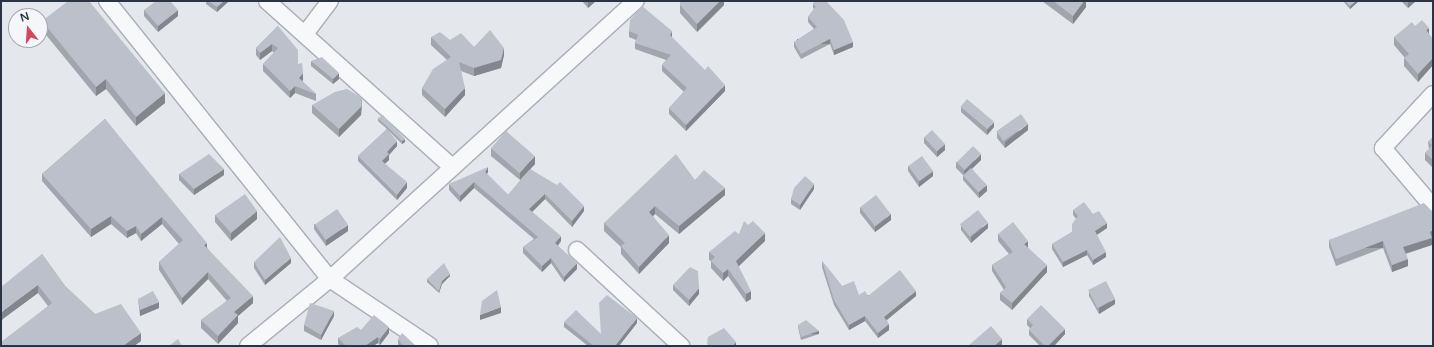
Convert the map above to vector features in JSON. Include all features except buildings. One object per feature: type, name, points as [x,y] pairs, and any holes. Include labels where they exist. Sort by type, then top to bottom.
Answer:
[{"type":"street","points":[[107,1],[330,279],[430,346]]},
{"type":"street","points":[[267,1],[452,167]]},
{"type":"street","points":[[305,34],[330,1]]},
{"type":"street","points":[[248,346],[330,279],[635,1]]},
{"type":"street","points":[[1433,94],[1383,148],[1433,207]]},
{"type":"street","points":[[577,250],[680,346]]}]
